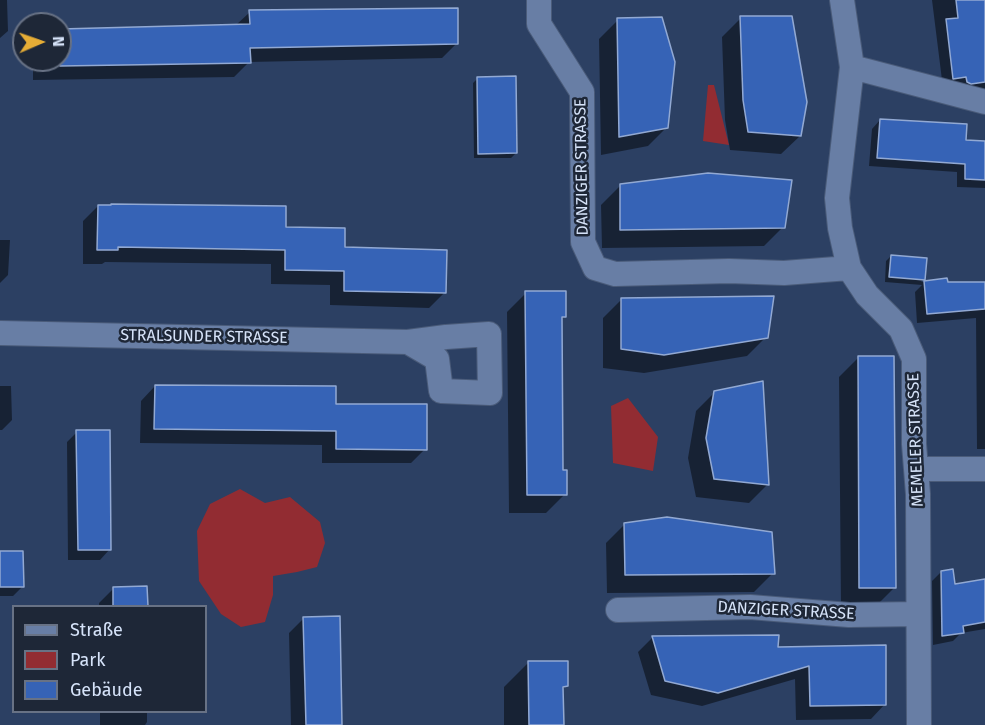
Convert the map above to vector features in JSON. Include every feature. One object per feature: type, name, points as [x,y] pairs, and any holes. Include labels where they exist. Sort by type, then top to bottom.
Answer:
[{"type":"street","name":"DANZIGER STRASSE","points":[[539,0],[539,24],[582,92],[583,242],[595,268],[615,274],[729,271],[784,273],[849,268]]},
{"type":"street","name":"MEMELER STRASSE","points":[[842,0],[852,67],[837,202],[840,228],[849,268],[867,295],[901,328],[914,358],[914,444],[918,494],[919,725]]},
{"type":"street","points":[[852,67],[985,102]]},
{"type":"street","name":"STRALSUNDER STRASSE","points":[[0,333],[408,342]]},
{"type":"street","points":[[916,469],[985,469]]},
{"type":"street","name":"DANZIGER STRASSE","points":[[618,610],[750,607],[849,615],[918,614]]},
{"type":"green space","points":[[708,85],[714,85],[729,145],[703,141]]},
{"type":"green space","points":[[628,398],[658,437],[653,471],[613,463],[611,406]]},
{"type":"green space","points":[[240,489],[265,503],[290,497],[320,522],[325,543],[317,567],[273,576],[273,595],[265,622],[241,627],[221,614],[199,581],[197,531],[210,504]]},
{"type":"building","points":[[956,0],[985,0],[985,82],[971,84],[967,82],[966,77],[953,79],[946,19],[958,18]]},
{"type":"building","points":[[458,8],[458,44],[250,48],[251,63],[72,66],[72,29],[250,24],[249,10]]},
{"type":"building","points":[[740,16],[792,16],[807,102],[801,136],[748,132],[743,100]]},
{"type":"building","points":[[662,17],[675,62],[668,128],[619,137],[617,18]]},
{"type":"building","points":[[516,76],[517,153],[478,154],[477,77]]},
{"type":"building","points":[[880,119],[967,124],[966,140],[985,141],[985,180],[965,179],[965,164],[877,158]]},
{"type":"building","points":[[708,173],[792,180],[785,228],[620,230],[620,184]]},
{"type":"building","points":[[98,205],[286,206],[286,227],[345,228],[345,247],[447,250],[446,293],[344,291],[344,271],[285,270],[285,250],[118,247],[118,250],[97,250]]},
{"type":"building","points":[[891,255],[927,258],[925,280],[889,277]]},
{"type":"building","points":[[947,278],[948,282],[985,282],[985,309],[927,314],[924,281]]},
{"type":"building","points":[[525,291],[566,291],[566,317],[562,317],[563,470],[567,470],[567,495],[527,495]]},
{"type":"building","points":[[774,296],[768,338],[664,355],[621,349],[621,298]]},
{"type":"building","points":[[858,356],[894,356],[896,588],[859,588]]},
{"type":"building","points":[[763,381],[769,485],[714,479],[706,438],[714,391]]},
{"type":"building","points":[[155,385],[336,386],[336,404],[427,404],[427,450],[336,449],[336,431],[154,429]]},
{"type":"building","points":[[76,430],[110,430],[111,550],[78,550]]},
{"type":"building","points":[[667,517],[772,532],[775,574],[625,575],[624,523]]},
{"type":"building","points":[[0,551],[23,551],[24,587],[0,587]]},
{"type":"building","points":[[953,569],[955,584],[985,579],[985,622],[963,626],[964,633],[942,636],[941,571]]},
{"type":"building","points":[[147,586],[148,605],[113,605],[113,587]]},
{"type":"building","points":[[340,616],[342,725],[306,725],[303,617]]},
{"type":"building","points":[[779,635],[778,647],[886,645],[886,705],[810,706],[809,666],[718,693],[665,681],[652,636]]},
{"type":"building","points":[[528,661],[568,661],[568,686],[563,687],[564,725],[529,725]]}]
